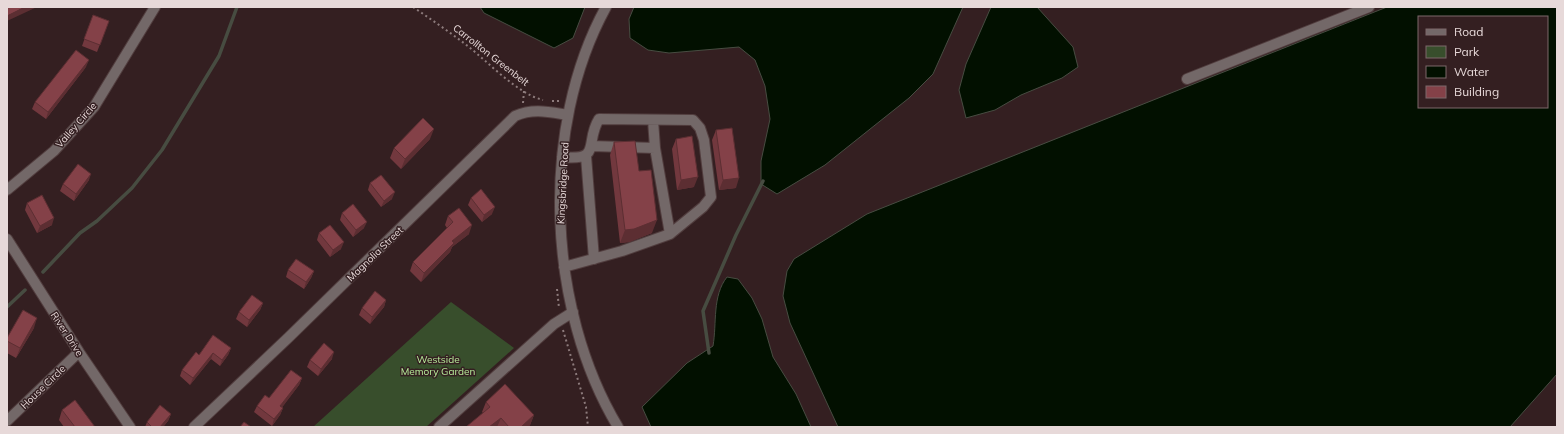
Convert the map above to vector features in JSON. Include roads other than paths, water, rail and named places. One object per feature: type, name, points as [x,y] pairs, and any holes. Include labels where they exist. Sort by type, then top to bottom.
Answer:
[{"type":"street","name":"Valley Circle","points":[[7,190],[54,151],[94,107],[155,7]]},
{"type":"street","name":"Kingsbridge Road","points":[[606,7],[582,62],[568,115],[562,157],[560,200],[564,267],[573,312],[585,357],[600,394],[618,427]]},
{"type":"street","points":[[1187,79],[1369,7]]},
{"type":"street","name":"Magnolia Street","points":[[194,427],[328,299],[515,116],[536,110],[568,115]]},
{"type":"street","points":[[564,267],[594,259],[622,251],[670,234],[703,207],[711,197],[710,182],[700,128],[693,120],[599,119],[596,124],[591,146],[586,156],[594,259]]},
{"type":"street","points":[[653,120],[655,148],[670,234]]},
{"type":"street","points":[[591,146],[655,148]]},
{"type":"street","points":[[562,157],[580,158],[586,156]]},
{"type":"street","name":"River Drive","points":[[7,239],[79,352],[130,427]]},
{"type":"street","points":[[438,427],[554,324],[573,312]]},
{"type":"street","name":"House Circle","points":[[7,421],[79,352]]},
{"type":"water","points":[[480,7],[585,7],[573,38],[554,48],[484,13]]},
{"type":"water","points":[[634,7],[963,7],[933,74],[909,98],[825,165],[777,194],[761,184],[761,161],[770,119],[765,86],[755,60],[739,47],[669,53],[648,50],[630,38],[629,19]]},
{"type":"water","points":[[991,7],[1037,7],[1073,47],[1078,67],[1062,78],[1021,95],[995,110],[966,118],[959,90],[966,64]]},
{"type":"water","points":[[1387,7],[1557,7],[1557,374],[1510,427],[838,427],[790,323],[783,296],[787,271],[794,259],[867,214]]},
{"type":"water","points":[[727,277],[738,279],[752,298],[762,319],[773,357],[796,394],[811,427],[651,427],[642,407],[687,363],[713,346],[717,301],[722,284]]},
{"type":"waterway","points":[[43,272],[80,233],[97,221],[132,188],[162,150],[219,56],[237,7]]},
{"type":"waterway","points":[[709,353],[703,311],[736,235],[763,181]]},
{"type":"waterway","points":[[7,307],[25,290]]},
{"type":"park label","name":"Westside Memory Garden","points":[[438,364]]}]
